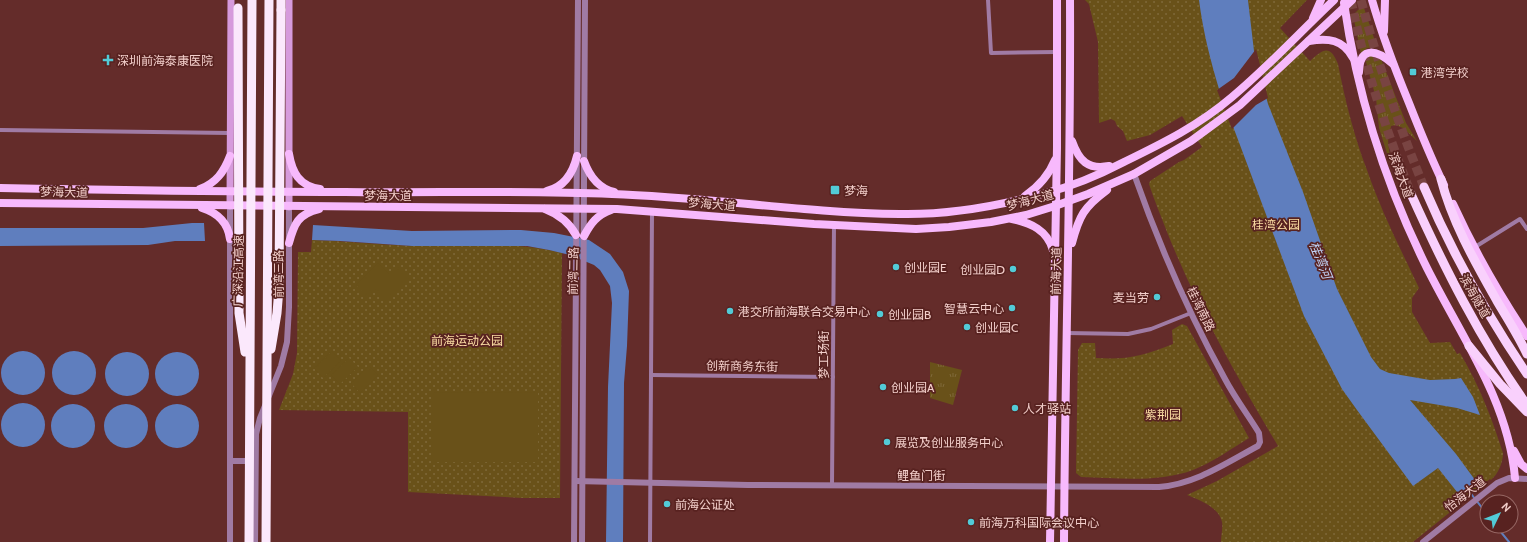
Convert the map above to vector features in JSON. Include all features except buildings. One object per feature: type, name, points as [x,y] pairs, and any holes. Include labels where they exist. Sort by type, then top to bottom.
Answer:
[{"type":"highway","name":"广深沿江高速","points":[[249,542],[252,0]]},
{"type":"highway","points":[[266,542],[269,0]]},
{"type":"highway","points":[[266,380],[277,313],[279,288],[281,0]]},
{"type":"highway","points":[[238,4],[239,313],[249,385]]},
{"type":"highway","points":[[1441,179],[1447,202],[1460,231],[1527,354]]},
{"type":"highway","name":"滨海隧道","points":[[1424,187],[1436,216],[1468,280],[1496,327],[1527,374]]},
{"type":"highway","name":"滨海隧道","points":[[1411,194],[1446,271],[1487,342],[1527,405]]},
{"type":"highway","points":[[1469,346],[1500,384],[1527,412]]},
{"type":"main road","points":[[230,206],[231,0]]},
{"type":"main road","name":"前湾三路","points":[[289,0],[289,207]]},
{"type":"main road","name":"前海大道","points":[[1050,542],[1057,147],[1057,0]]},
{"type":"main road","name":"前海大道","points":[[1064,542],[1066,333],[1071,137],[1070,0]]},
{"type":"main road","points":[[1311,22],[1321,0]]},
{"type":"main road","name":"梦海大道","points":[[0,188],[289,192],[542,192],[624,194],[815,210],[900,214],[935,213],[1018,200],[1056,190],[1125,162],[1177,136],[1235,95],[1334,0]]},
{"type":"main road","name":"梦海大道","points":[[0,203],[289,207],[581,208],[652,211],[834,225],[916,229],[968,225],[1010,218],[1069,201],[1118,182],[1183,146],[1236,109],[1308,42],[1344,3],[1352,0]]},
{"type":"main road","points":[[1372,0],[1383,38],[1441,179],[1474,247],[1527,336]]},
{"type":"main road","points":[[1383,38],[1385,0]]},
{"type":"main road","name":"滨海大道","points":[[1344,3],[1359,79],[1371,128],[1400,209],[1424,262],[1490,389],[1509,442]]},
{"type":"main road","points":[[1308,42],[1322,39],[1332,39],[1338,42],[1352,56],[1356,65]]},
{"type":"main road","points":[[1359,79],[1361,61],[1363,57],[1369,53],[1380,54],[1394,64]]},
{"type":"main road","points":[[1071,137],[1078,154],[1088,165],[1102,168],[1125,162]]},
{"type":"main road","points":[[1018,200],[1032,191],[1048,174],[1055,160],[1057,147]]},
{"type":"main road","points":[[289,154],[291,167],[295,175],[301,181],[316,188],[340,192]]},
{"type":"main road","points":[[195,191],[216,180],[224,171],[230,156]]},
{"type":"main road","points":[[542,192],[551,190],[566,180],[573,169],[577,156]]},
{"type":"main road","points":[[584,161],[588,171],[597,182],[610,191],[624,194]]},
{"type":"main road","points":[[1069,256],[1077,224],[1081,215],[1094,200],[1118,182]]},
{"type":"main road","points":[[192,206],[209,210],[220,217],[227,228],[230,239]]},
{"type":"main road","points":[[289,243],[293,228],[300,218],[309,212],[326,207]]},
{"type":"main road","points":[[534,208],[550,211],[561,218],[580,236],[595,219],[604,213],[617,209]]},
{"type":"main road","points":[[1010,218],[1027,222],[1039,228],[1048,239],[1054,257]]},
{"type":"main road","points":[[1509,442],[1521,464],[1527,469]]},
{"type":"main road","points":[[1509,442],[1515,478]]},
{"type":"street","name":"前湾二路","points":[[578,0],[577,156],[581,193]]},
{"type":"street","name":"前湾二路","points":[[574,542],[576,262],[580,236],[581,193],[584,161],[586,0]]},
{"type":"street","points":[[988,0],[991,53],[1056,52]]},
{"type":"street","points":[[0,130],[230,133]]},
{"type":"street","name":"桂湾南路","points":[[1134,174],[1162,248],[1190,313],[1230,388],[1258,434],[1260,439],[1258,446]]},
{"type":"street","points":[[230,206],[230,542]]},
{"type":"street","name":"前湾三路","points":[[255,542],[255,443],[257,426],[278,376],[285,354],[288,329],[289,207]]},
{"type":"street","points":[[650,542],[652,211]]},
{"type":"street","points":[[1474,247],[1520,219],[1527,229]]},
{"type":"street","name":"梦工场街","points":[[832,485],[834,225]]},
{"type":"street","name":"前湾二路","points":[[580,236],[584,264],[582,542]]},
{"type":"street","points":[[1066,333],[1128,334],[1157,327],[1190,313]]},
{"type":"street","name":"创新商务东街","points":[[651,375],[833,377]]},
{"type":"street","name":"鲤鱼门街","points":[[575,481],[832,485],[1152,487],[1176,485],[1202,476],[1258,446]]},
{"type":"street","points":[[230,461],[255,461]]},
{"type":"street","name":"怡海大道","points":[[1423,542],[1492,487],[1503,480],[1515,478],[1527,479]]},
{"type":"green space","name":"桂湾公园","points":[[1085,0],[1307,0],[1280,28],[1310,61],[1322,51],[1326,50],[1332,53],[1335,58],[1338,64],[1347,104],[1362,157],[1378,200],[1419,288],[1412,298],[1412,312],[1430,343],[1450,342],[1457,354],[1460,353],[1484,402],[1503,453],[1501,464],[1494,478],[1491,480],[1490,479],[1456,505],[1454,509],[1413,542],[1221,542],[1222,522],[1217,512],[1208,505],[1187,495],[1217,481],[1278,446],[1204,314],[1167,232],[1149,184],[1150,181],[1202,147],[1182,116],[1150,135],[1127,141],[1123,131],[1117,126],[1115,121],[1111,119],[1099,123],[1098,42],[1089,4]]},
{"type":"green space","points":[[1364,8],[1377,47],[1367,48],[1361,54],[1353,15],[1359,9]]},
{"type":"green space","points":[[1369,54],[1381,59],[1406,123],[1417,141],[1403,128],[1396,125],[1391,126],[1388,141],[1391,166],[1379,128],[1376,98],[1366,62]]},
{"type":"green space","name":"前海运动公园","points":[[312,240],[413,246],[507,245],[544,249],[562,253],[560,498],[523,498],[408,492],[408,412],[279,410],[293,374],[297,353],[298,252],[311,252]]},
{"type":"green space","points":[[378,263],[389,274],[366,296],[356,285]]},
{"type":"green space","points":[[398,267],[409,279],[386,301],[375,289]]},
{"type":"green space","name":"紫荆园","points":[[1182,324],[1187,326],[1249,438],[1208,463],[1180,474],[1166,477],[1137,479],[1081,477],[1076,473],[1078,350],[1082,343],[1095,343],[1096,358],[1126,358],[1153,352],[1173,344],[1172,330]]},
{"type":"green space","points":[[332,351],[341,361],[323,378],[314,368]]},
{"type":"green space","points":[[349,358],[358,367],[340,384],[331,375]]},
{"type":"green space","points":[[930,362],[962,370],[953,405],[930,398]]},
{"type":"green space","points":[[369,366],[378,375],[360,393],[351,383]]},
{"type":"green space","points":[[431,392],[538,393],[538,462],[431,462]]},
{"type":"water","name":"桂湾河","points":[[1199,0],[1248,0],[1254,51],[1268,104],[1303,192],[1337,289],[1371,357],[1380,369],[1389,373],[1430,380],[1461,378],[1473,397],[1480,415],[1457,408],[1410,400],[1456,454],[1478,484],[1461,497],[1438,468],[1413,486],[1342,389],[1304,316],[1219,89],[1207,45]]},
{"type":"water","points":[[204,223],[205,241],[175,241],[148,245],[0,246],[0,228],[143,228]]},
{"type":"water","points":[[313,225],[412,231],[521,230],[554,233],[589,240],[610,254],[623,272],[629,291],[624,383],[623,542],[606,542],[608,387],[612,303],[610,286],[600,270],[594,265],[570,255],[527,246],[412,246],[312,240]]},
{"type":"water","points":[[23,351],[35,355],[41,361],[45,373],[41,385],[35,391],[23,395],[11,391],[5,385],[1,373],[5,361],[11,355]]},
{"type":"water","points":[[74,351],[86,355],[92,361],[96,373],[92,385],[86,391],[74,395],[62,391],[56,385],[52,373],[56,361],[62,355]]},
{"type":"water","points":[[127,352],[139,356],[145,362],[149,374],[145,386],[139,392],[127,396],[115,392],[109,386],[105,374],[109,362],[115,356]]},
{"type":"water","points":[[177,352],[189,356],[195,362],[199,374],[195,386],[189,392],[177,396],[165,392],[159,386],[155,374],[159,362],[165,356]]},
{"type":"water","points":[[23,403],[35,407],[41,413],[45,425],[41,437],[35,443],[23,447],[11,443],[5,437],[1,425],[5,413],[11,407]]},
{"type":"water","points":[[73,404],[85,408],[91,414],[95,426],[91,438],[85,444],[73,448],[61,444],[55,438],[51,426],[55,414],[61,408]]},
{"type":"water","points":[[126,404],[138,408],[144,414],[148,426],[144,438],[138,444],[126,448],[114,444],[108,438],[104,426],[108,414],[114,408]]},
{"type":"water","points":[[177,404],[189,408],[195,414],[199,426],[195,438],[189,444],[177,448],[165,444],[159,438],[155,426],[159,414],[165,408]]},
{"type":"pier","points":[[1256,49],[1268,98],[1256,105],[1232,129],[1217,90],[1234,78]]},
{"type":"waterway","points":[[1468,490],[1479,504]]},
{"type":"waterway","points":[[1502,534],[1509,542]]},
{"type":"tunnel","points":[[1351,0],[1369,74],[1393,147],[1411,194]]},
{"type":"tunnel","points":[[1361,0],[1374,48],[1406,141],[1424,187]]},
{"type":"place","name":"深圳前海泰康医院","points":[[108,60]]},
{"type":"place","name":"港湾学校","points":[[1413,72]]},
{"type":"place","name":"梦海","points":[[835,190]]},
{"type":"place","name":"创业园E","points":[[896,267]]},
{"type":"place","name":"创业园D","points":[[1013,269]]},
{"type":"place","name":"麦当劳","points":[[1157,297]]},
{"type":"place","name":"智慧云中心","points":[[1012,308]]},
{"type":"place","name":"港交所前海联合交易中心","points":[[730,311]]},
{"type":"place","name":"创业园B","points":[[880,314]]},
{"type":"place","name":"创业园C","points":[[967,327]]},
{"type":"place","name":"创业园A","points":[[883,387]]},
{"type":"place","name":"人才驿站","points":[[1015,408]]},
{"type":"place","name":"展览及创业服务中心","points":[[887,442]]},
{"type":"place","name":"前海公证处","points":[[667,504]]},
{"type":"place","name":"前海万科国际会议中心","points":[[971,522]]}]
